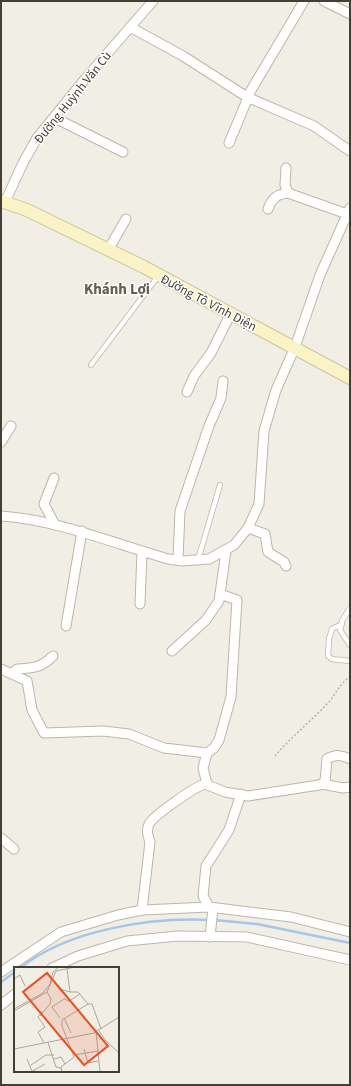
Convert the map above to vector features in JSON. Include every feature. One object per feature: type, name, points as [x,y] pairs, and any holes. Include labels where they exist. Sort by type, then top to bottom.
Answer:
[{"type":"main road","name":"Đường Tô Vĩnh Diện","points":[[3,202],[27,210],[159,275],[350,378]]},
{"type":"street","name":"Đường Huỳnh Văn Cù","points":[[3,202],[37,138],[153,1]]},
{"type":"street","points":[[229,143],[247,100],[247,96],[304,1]]},
{"type":"street","points":[[324,1],[350,14]]},
{"type":"street","points":[[130,27],[183,56],[247,96],[314,126],[350,151]]},
{"type":"street","points":[[55,118],[123,152]]},
{"type":"street","points":[[286,168],[285,186],[288,193]]},
{"type":"street","points":[[1,516],[82,531],[142,551],[178,560],[208,559],[226,551],[234,545],[248,528],[259,504],[264,431],[276,390],[295,347],[320,275],[349,211],[288,193],[279,193],[272,200],[268,209]]},
{"type":"street","points":[[108,250],[126,219]]},
{"type":"street","points":[[186,392],[194,376],[211,353],[231,313]]},
{"type":"street","points":[[178,560],[180,511],[209,426],[221,398],[223,381]]},
{"type":"street","points":[[1,442],[11,426]]},
{"type":"street","points":[[54,478],[44,504],[55,525]]},
{"type":"street","points":[[248,528],[265,534],[268,552],[284,562],[286,566]]},
{"type":"street","points":[[66,626],[82,531]]},
{"type":"street","points":[[140,604],[142,551]]},
{"type":"street","points":[[172,652],[206,620],[219,601],[226,551]]},
{"type":"street","points":[[207,784],[203,768],[207,753],[214,748],[219,740],[232,697],[236,600],[220,594]]},
{"type":"street","points":[[13,673],[17,669],[31,669],[41,666],[53,656]]},
{"type":"street","points":[[1,669],[13,673],[27,681],[32,710],[44,733],[103,731],[129,734],[164,748],[207,753]]},
{"type":"street","points":[[322,784],[325,782],[327,759],[334,756],[339,756],[350,760]]},
{"type":"street","points":[[142,910],[150,842],[147,832],[150,823],[164,810],[203,784],[207,784],[225,792],[248,796],[322,784],[343,788],[350,787]]},
{"type":"street","points":[[211,933],[212,909],[203,896],[206,866],[229,830],[241,794]]},
{"type":"street","points":[[1,838],[14,849]]},
{"type":"street","points":[[1,972],[61,932],[118,915],[142,910],[212,909],[291,917],[350,932]]},
{"type":"street","points":[[54,967],[78,956],[127,940],[211,933],[247,937],[350,960]]},
{"type":"street","points":[[1,1005],[14,995]]},
{"type":"lane","points":[[91,365],[159,275]]},
{"type":"lane","points":[[198,560],[220,485]]},
{"type":"lane","points":[[350,608],[340,630],[350,645]]},
{"type":"lane","points":[[342,624],[332,629],[329,639],[328,656],[332,660],[350,661]]},
{"type":"path","points":[[274,756],[292,736],[326,704],[344,681],[350,677]]},
{"type":"waterway","points":[[21,967],[39,955],[61,944],[85,935],[136,924],[161,921],[210,920]]},
{"type":"waterway","points":[[215,920],[257,924],[350,943]]},
{"type":"waterway","points":[[1,982],[14,973]]},
{"type":"district","name":"Khánh Lợi","points":[[117,289]]}]
